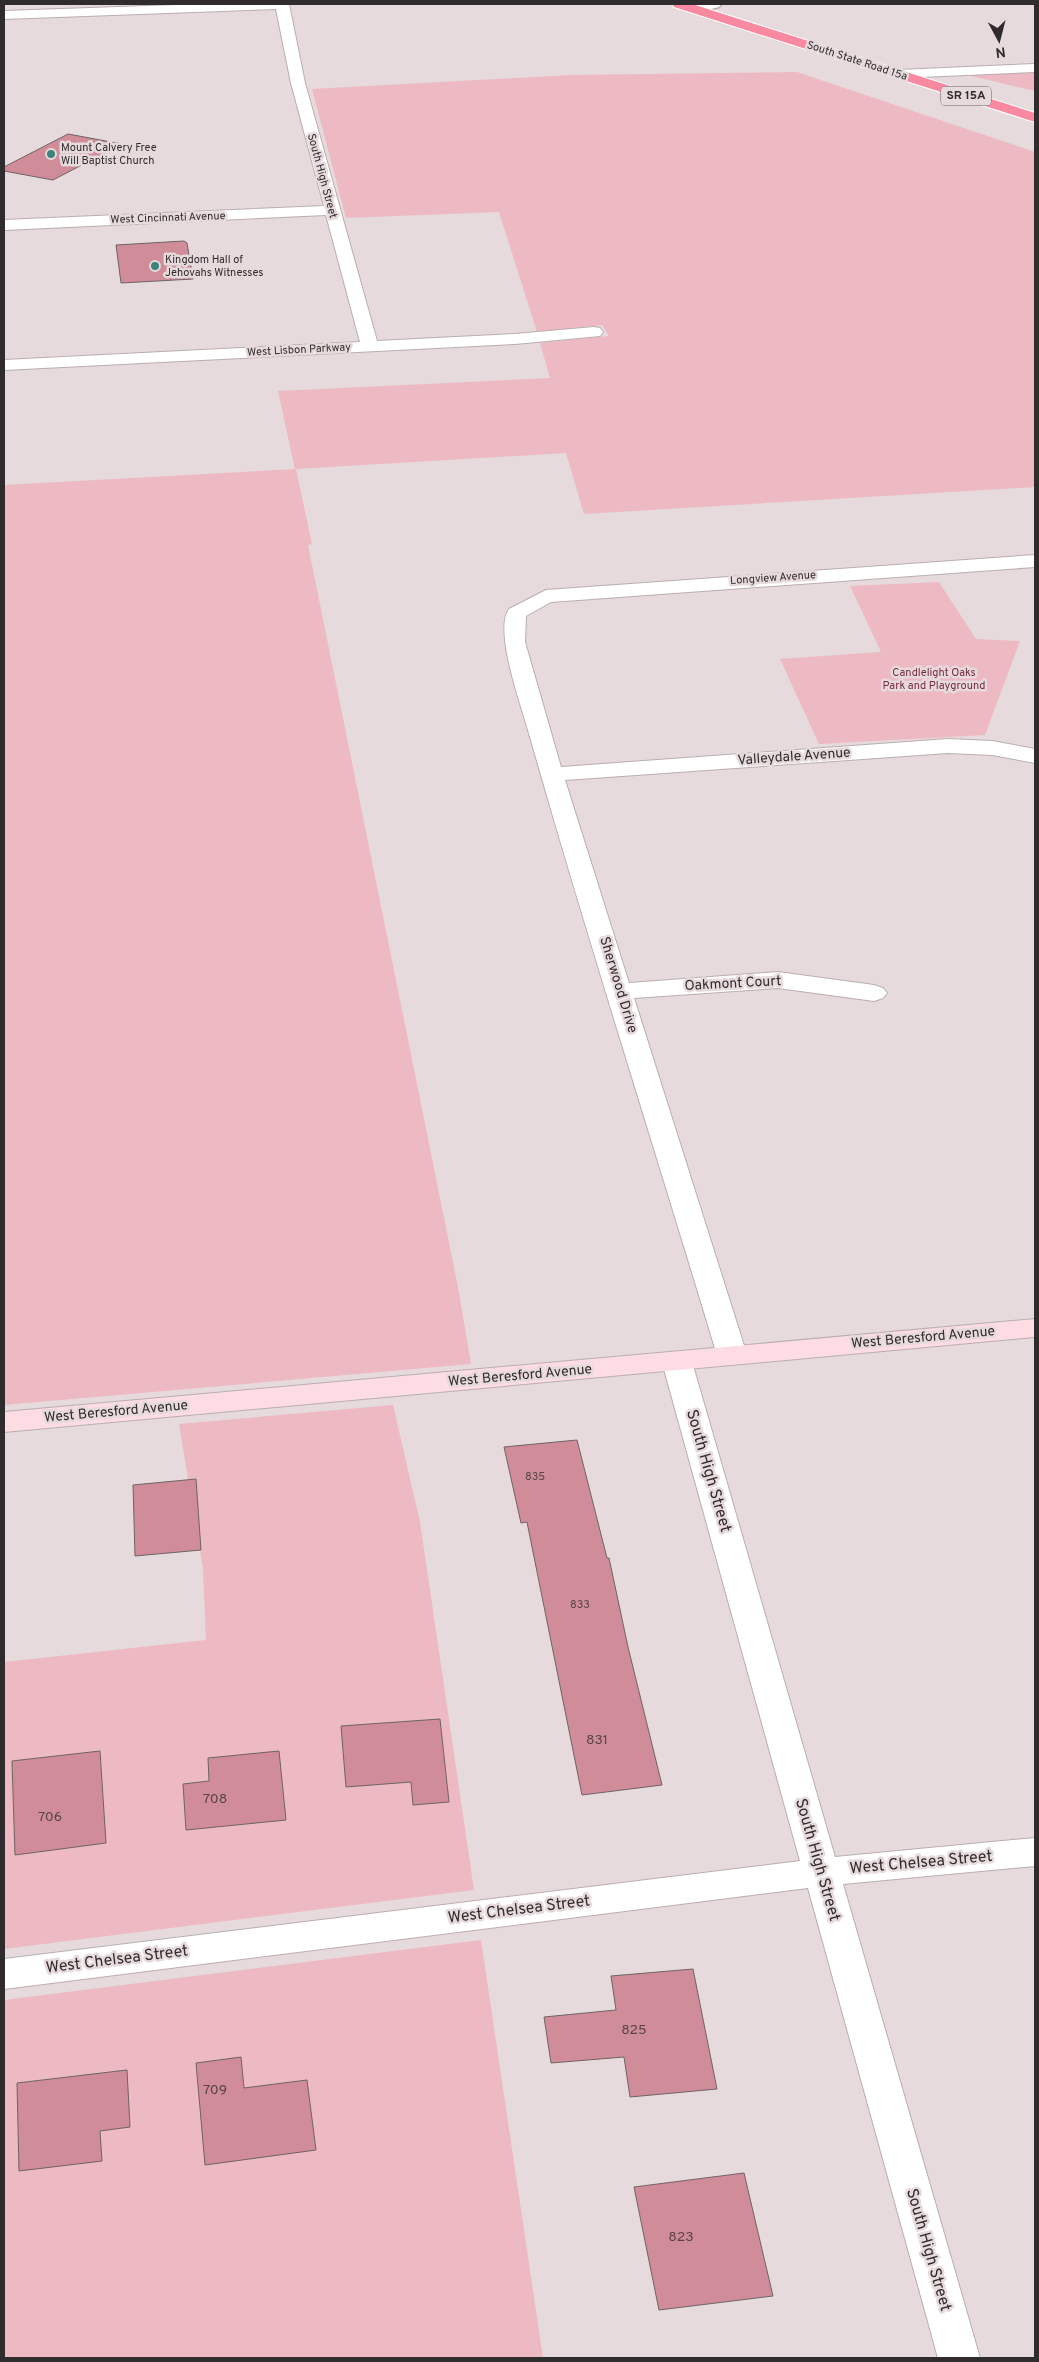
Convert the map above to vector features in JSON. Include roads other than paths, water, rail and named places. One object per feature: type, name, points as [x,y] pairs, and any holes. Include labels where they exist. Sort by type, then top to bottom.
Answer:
[{"type":"highway","name":"South State Road 15a","points":[[679,4],[1035,118]]},
{"type":"street","points":[[4,15],[282,4]]},
{"type":"street","name":"South High Street","points":[[282,4],[298,83],[331,210],[370,346]]},
{"type":"street","points":[[898,74],[1035,68]]},
{"type":"street","name":"West Cincinnati Avenue","points":[[4,225],[331,210]]},
{"type":"street","name":"West Lisbon Parkway","points":[[4,365],[516,339],[594,332]]},
{"type":"street","name":"Longview Avenue","points":[[516,613],[546,596],[1035,561]]},
{"type":"street","name":"Sherwood Drive","points":[[516,613],[514,642],[552,774],[732,1355]]},
{"type":"street","name":"Valleydale Avenue","points":[[552,774],[948,746],[992,748],[1035,756]]},
{"type":"street","name":"Oakmont Court","points":[[621,992],[778,980],[874,993]]},
{"type":"street","name":"West Beresford Avenue","points":[[4,1422],[1035,1328]]},
{"type":"street","name":"South High Street","points":[[677,1362],[959,2358]]},
{"type":"street","name":"West Chelsea Street","points":[[4,1974],[821,1872],[1035,1852]]},
{"type":"lane","points":[[695,9],[715,4]]},
{"type":"place","name":"Mount Calvery Free Will Baptist Church","points":[[51,154]]},
{"type":"place","name":"Kingdom Hall of Jehovahs Witnesses","points":[[155,266]]},
{"type":"park label","name":"Candlelight Oaks Park and Playground","points":[[934,679]]}]
